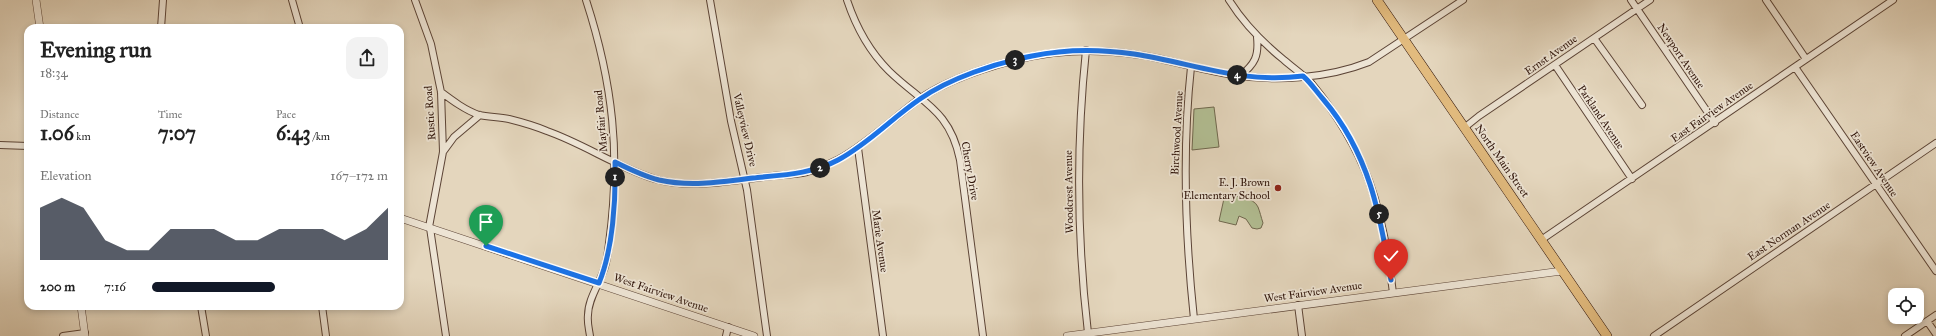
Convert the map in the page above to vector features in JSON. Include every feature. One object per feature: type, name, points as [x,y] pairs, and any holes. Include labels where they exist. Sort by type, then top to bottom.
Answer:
[{"type":"main road","name":"North Main Street","points":[[1377,0],[1607,336]]},
{"type":"street","points":[[36,0],[39,24]]},
{"type":"street","points":[[161,24],[163,0]]},
{"type":"street","points":[[292,0],[299,24]]},
{"type":"street","name":"Rustic Road","points":[[415,0],[431,44],[441,92],[443,152],[430,228],[446,336]]},
{"type":"street","name":"Mayfair Road","points":[[586,0],[597,35],[610,92],[615,162],[609,245],[604,271],[588,314],[590,336]]},
{"type":"street","name":"Valleyview Drive","points":[[710,0],[731,121],[745,179],[766,336]]},
{"type":"street","name":"Cherry Drive","points":[[847,0],[860,32],[875,55],[897,78],[933,107],[947,125],[958,150],[983,336]]},
{"type":"street","points":[[1229,0],[1258,37],[1312,84],[1342,123],[1365,167],[1379,212],[1393,292]]},
{"type":"street","points":[[441,92],[462,107],[480,115],[508,119],[544,130],[587,147],[635,172],[659,180],[680,183],[705,183],[806,172],[829,164],[858,148],[921,97],[954,81],[995,65],[1034,56],[1086,50],[1132,53],[1191,67],[1240,76],[1264,78],[1341,72],[1369,62],[1463,0]]},
{"type":"street","name":"Newport Avenue","points":[[1631,0],[1715,123]]},
{"type":"street","name":"Ernst Avenue","points":[[1464,128],[1479,116],[1650,0]]},
{"type":"street","points":[[1766,0],[1806,59]]},
{"type":"street","name":"East Fairview Avenue","points":[[1541,240],[1715,123],[1893,0]]},
{"type":"street","points":[[1240,76],[1255,61],[1259,50],[1258,37]]},
{"type":"street","points":[[1594,38],[1642,105]]},
{"type":"street","name":"Woodcrest Avenue","points":[[1086,50],[1079,131],[1078,195],[1083,289],[1088,333]]},
{"type":"street","name":"Parkland Avenue","points":[[1555,65],[1632,179]]},
{"type":"street","name":"Birchwood Avenue","points":[[1191,67],[1187,104],[1184,200],[1186,244],[1194,319]]},
{"type":"street","name":"Eastview Avenue","points":[[1795,67],[1936,272]]},
{"type":"street","points":[[443,152],[454,137],[480,115]]},
{"type":"street","name":"East Norman Avenue","points":[[1654,336],[1936,143]]},
{"type":"street","points":[[0,145],[24,146]]},
{"type":"street","name":"Marie Avenue","points":[[858,148],[883,336]]},
{"type":"street","name":"West Fairview Avenue","points":[[404,219],[599,283],[754,336]]},
{"type":"street","name":"West Fairview Avenue","points":[[1067,336],[1562,271]]},
{"type":"street","points":[[1298,305],[1302,336]]},
{"type":"street","points":[[63,336],[85,334],[82,310]]},
{"type":"street","points":[[202,310],[206,336]]},
{"type":"street","points":[[323,310],[326,336]]},
{"type":"street","points":[[1905,336],[1936,315]]},
{"type":"street","points":[[1927,321],[1936,334]]},
{"type":"street","points":[[726,336],[728,327]]},
{"type":"green space","points":[[1214,107],[1219,147],[1192,150],[1194,109]]},
{"type":"green space","points":[[1225,194],[1248,199],[1256,204],[1263,223],[1261,228],[1252,228],[1246,219],[1239,216],[1236,225],[1219,221]]},
{"type":"place","name":"E. J. Brown Elementary School","points":[[1278,188]]},
{"type":"route","points":[[486,246],[599,283],[604,271],[609,245],[612,222],[615,162],[635,172],[659,180],[693,184],[806,172],[838,160],[858,148],[921,97],[954,81],[995,65],[1014,60],[1054,53],[1086,50],[1132,53],[1231,75],[1264,78],[1288,78],[1303,76],[1312,84],[1342,123],[1352,139],[1367,173],[1379,212],[1391,280]]}]
